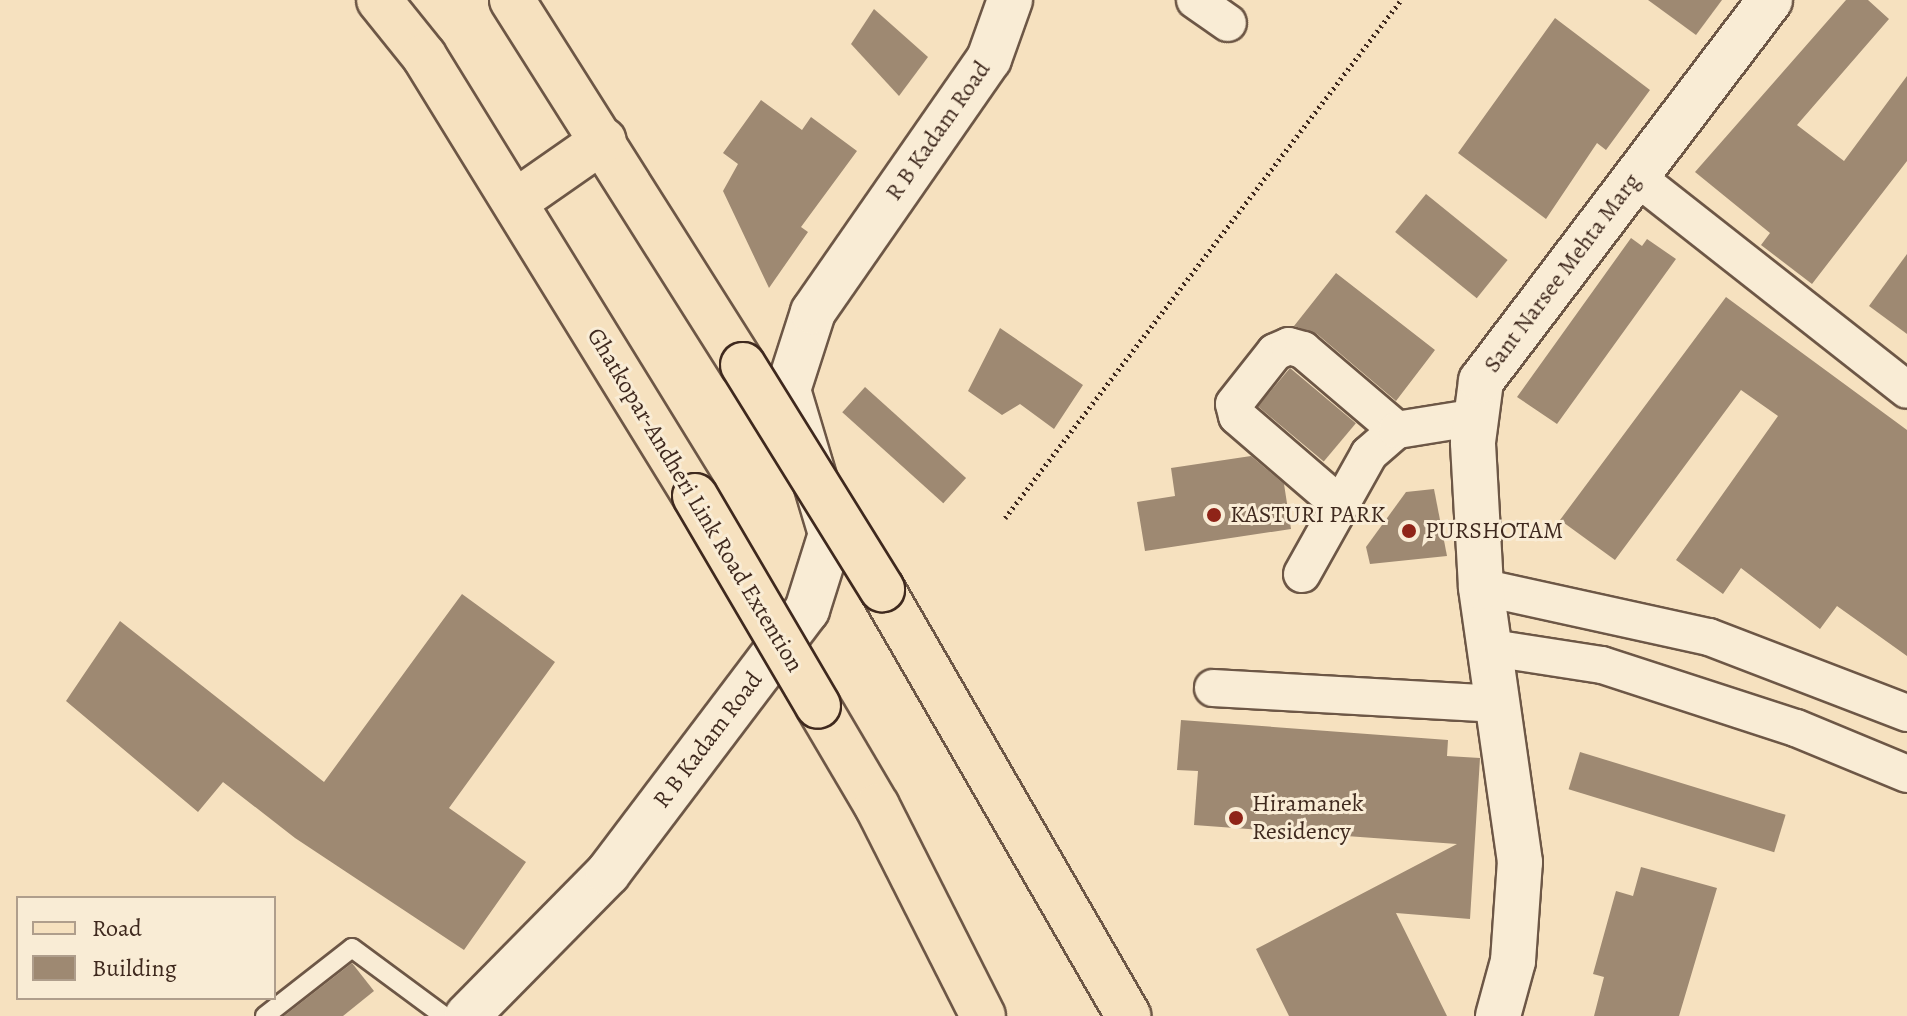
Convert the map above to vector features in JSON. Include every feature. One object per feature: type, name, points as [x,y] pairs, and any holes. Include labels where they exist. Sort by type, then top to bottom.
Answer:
[{"type":"main road","name":"Ghatkopar-Andheri Link Road Extention","points":[[379,0],[424,56],[695,496],[877,806],[983,1016]]},
{"type":"main road","points":[[512,0],[604,140],[882,589],[1129,1016]]},
{"type":"main road","points":[[515,202],[604,140]]},
{"type":"street","name":"R B Kadam Road","points":[[467,1016],[608,873],[807,610],[831,534],[788,390],[813,312],[989,59],[1010,0]]},
{"type":"street","points":[[1195,0],[1228,23]]},
{"type":"street","name":"Sant Narsee Mehta Marg","points":[[1498,1016],[1513,961],[1520,862],[1481,587],[1477,417],[1481,381],[1634,175],[1770,0]]},
{"type":"street","points":[[1634,175],[1907,390]]},
{"type":"street","points":[[1338,503],[1237,416],[1234,404],[1275,352],[1289,346],[1303,350],[1397,430]]},
{"type":"street","points":[[1302,574],[1338,503],[1369,454],[1397,430],[1477,417]]},
{"type":"street","points":[[1481,587],[1709,637],[1907,713]]},
{"type":"street","points":[[1492,648],[1602,665],[1796,728],[1907,774]]},
{"type":"street","points":[[1213,688],[1499,704]]},
{"type":"lane","points":[[265,1016],[352,948],[444,1016]]},
{"type":"path","points":[[1005,518],[1401,0]]},
{"type":"building","points":[[1648,0],[1722,0],[1696,35]]},
{"type":"building","points":[[1846,0],[1868,0],[1889,19],[1797,125],[1844,161],[1907,76],[1907,161],[1812,284],[1761,245],[1770,233],[1695,172]]},
{"type":"building","points":[[874,9],[928,57],[899,96],[851,44]]},
{"type":"building","points":[[1555,18],[1650,90],[1606,150],[1597,143],[1546,219],[1458,153]]},
{"type":"building","points":[[761,100],[802,130],[811,117],[857,151],[801,227],[808,232],[769,288],[723,191],[738,164],[723,153]]},
{"type":"building","points":[[1426,194],[1508,260],[1477,298],[1395,232]]},
{"type":"building","points":[[1631,238],[1642,246],[1647,239],[1676,259],[1557,424],[1517,397]]},
{"type":"building","points":[[1907,254],[1907,334],[1869,306]]},
{"type":"building","points":[[1336,273],[1435,350],[1396,401],[1317,334],[1294,326]]},
{"type":"building","points":[[1726,297],[1907,430],[1907,656],[1837,606],[1820,629],[1741,568],[1723,594],[1676,560],[1778,416],[1741,390],[1615,560],[1560,520]]},
{"type":"building","points":[[1000,328],[1083,385],[1054,429],[1020,404],[1002,415],[968,391]]},
{"type":"building","points":[[1290,368],[1356,423],[1324,462],[1258,406]]},
{"type":"building","points":[[865,387],[966,478],[943,503],[842,412]]},
{"type":"building","name":"KASTURI PARK","points":[[1251,456],[1284,484],[1291,529],[1145,551],[1137,502],[1175,496],[1171,468]]},
{"type":"building","name":"PURSHOTAM","points":[[1434,489],[1447,556],[1370,564],[1366,547],[1406,492]]},
{"type":"building","points":[[462,594],[555,662],[449,808],[526,862],[464,950],[295,838],[223,782],[198,812],[66,701],[120,621],[324,782]]},
{"type":"building","points":[[1181,720],[1448,740],[1447,756],[1480,758],[1470,919],[1396,913],[1447,1016],[1289,1016],[1256,949],[1457,844],[1194,825],[1198,771],[1177,770]]},
{"type":"building","points":[[1580,752],[1786,815],[1774,852],[1569,789]]},
{"type":"building","points":[[1641,867],[1717,888],[1679,1016],[1594,1016],[1604,977],[1593,974],[1616,891],[1633,896]]},
{"type":"building","points":[[352,963],[374,991],[343,1016],[284,1016]]},
{"type":"place","name":"KASTURI PARK","points":[[1214,515]]},
{"type":"place","name":"PURSHOTAM","points":[[1409,531]]},
{"type":"place","name":"Hiramanek Residency","points":[[1236,818]]}]
